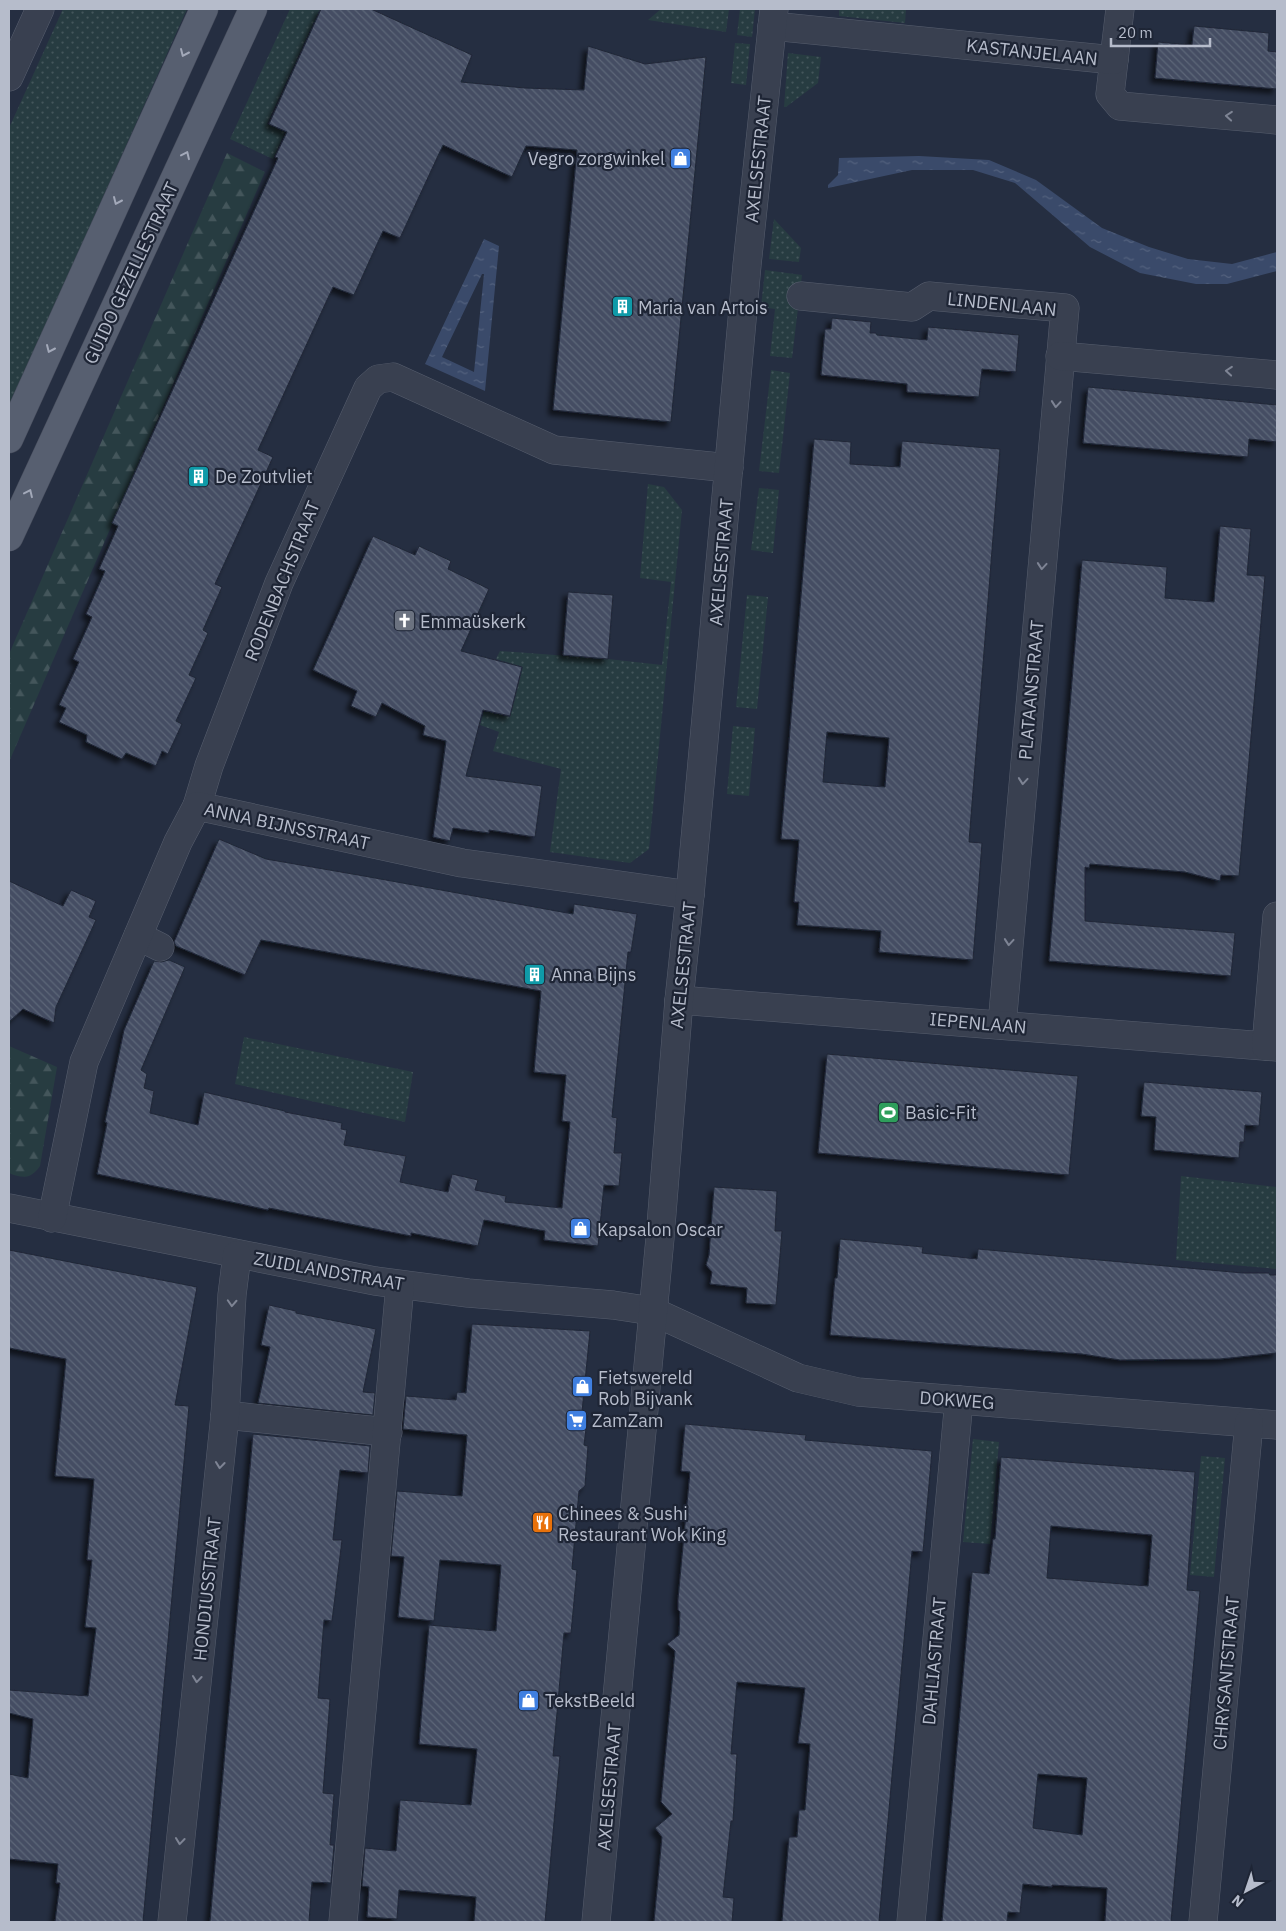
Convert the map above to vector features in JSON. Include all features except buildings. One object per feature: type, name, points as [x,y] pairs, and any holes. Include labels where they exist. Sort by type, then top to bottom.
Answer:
[{"type":"main road","points":[[9,439],[204,9]]},
{"type":"main road","name":"GUIDO GEZELLESTRAAT","points":[[9,537],[253,9]]},
{"type":"street","points":[[9,78],[40,9]]},
{"type":"street","points":[[1114,60],[1120,9]]},
{"type":"street","name":"KASTANJELAAN","points":[[773,17],[1114,60],[1110,94],[1120,106],[1277,120]]},
{"type":"street","name":"AXELSESTRAAT","points":[[596,1922],[660,1238],[679,1000],[747,265],[773,17]]},
{"type":"street","name":"LINDENLAAN","points":[[801,296],[912,307],[929,296],[1065,308],[1060,356]]},
{"type":"street","points":[[1060,356],[1277,375]]},
{"type":"street","name":"PLATAANSTRAAT","points":[[1002,1025],[1060,356]]},
{"type":"street","name":"RODENBACHSTRAAT","points":[[197,806],[209,766],[304,524],[368,388],[378,379],[393,377],[554,450],[729,468]]},
{"type":"street","name":"ANNA BIJNSSTRAAT","points":[[52,1218],[84,1062],[149,942],[178,842],[197,806],[462,863],[690,895]]},
{"type":"street","points":[[1272,1047],[1277,916]]},
{"type":"street","name":"IEPENLAAN","points":[[679,1000],[1272,1047]]},
{"type":"street","name":"ZUIDLANDSTRAAT","points":[[9,1208],[237,1255],[400,1285],[468,1293],[613,1305],[652,1311]]},
{"type":"street","name":"HONDIUSSTRAAT","points":[[172,1922],[225,1416],[232,1295],[237,1255]]},
{"type":"street","points":[[343,1922],[400,1285]]},
{"type":"street","name":"DOKWEG","points":[[652,1311],[798,1378],[858,1392],[1277,1425]]},
{"type":"street","name":"DAHLIASTRAAT","points":[[911,1922],[959,1400]]},
{"type":"street","points":[[225,1416],[388,1432]]},
{"type":"street","name":"CHRYSANTSTRAAT","points":[[1203,1922],[1249,1423]]},
{"type":"green space","points":[[63,9],[187,9],[9,408],[9,128]]},
{"type":"green space","points":[[290,9],[320,9],[267,124],[285,132],[273,159],[230,139]]},
{"type":"green space","points":[[661,9],[729,9],[726,32],[648,20]]},
{"type":"green space","points":[[740,9],[755,9],[752,37],[737,35]]},
{"type":"green space","points":[[839,9],[906,9],[905,23],[839,16]]},
{"type":"green space","points":[[735,43],[750,44],[746,85],[731,83]]},
{"type":"green space","points":[[788,53],[821,57],[818,83],[784,107]]},
{"type":"green space","points":[[227,153],[265,172],[9,762],[9,654]]},
{"type":"green space","points":[[774,219],[801,248],[799,262],[769,259]]},
{"type":"green space","points":[[765,270],[802,275],[792,358],[770,356],[775,309],[761,307]]},
{"type":"green space","points":[[771,370],[790,373],[779,473],[759,471]]},
{"type":"green space","points":[[648,484],[664,487],[682,510],[649,849],[630,863],[550,852],[561,769],[493,751],[499,732],[480,725],[484,711],[510,717],[523,667],[496,659],[500,651],[662,665],[671,582],[640,578]]},
{"type":"green space","points":[[759,488],[779,490],[773,553],[751,550]]},
{"type":"green space","points":[[747,595],[768,597],[757,709],[736,707]]},
{"type":"green space","points":[[733,726],[755,728],[749,796],[727,794]]},
{"type":"green space","points":[[244,1037],[413,1072],[405,1122],[235,1084]]},
{"type":"green space","points":[[9,1046],[57,1067],[40,1166],[30,1176],[26,1177],[9,1173]]},
{"type":"green space","points":[[1181,1176],[1277,1187],[1277,1269],[1176,1260]]},
{"type":"green space","points":[[973,1439],[999,1442],[990,1544],[963,1542]]},
{"type":"green space","points":[[1201,1456],[1225,1458],[1214,1577],[1190,1575]]},
{"type":"water","points":[[919,156],[989,160],[1036,180],[1102,228],[1149,247],[1188,259],[1232,264],[1277,252],[1277,271],[1227,284],[1196,284],[1140,273],[1090,247],[1015,183],[973,170],[912,170],[828,188],[828,185],[838,175],[839,158]]},
{"type":"water","points":[[484,239],[499,246],[485,391],[425,364]],"holes":[[[482,274],[484,274],[474,372],[442,357]]]},
{"type":"place","name":"Vegro zorgwinkel","points":[[681,158]]},
{"type":"place","name":"Maria van Artois","points":[[622,307]]},
{"type":"place","name":"De Zoutvliet","points":[[199,476]]},
{"type":"place","name":"Emmaüskerk","points":[[404,621]]},
{"type":"place","name":"Anna Bijns","points":[[535,974]]},
{"type":"place","name":"Basic-Fit","points":[[889,1112]]},
{"type":"place","name":"Kapsalon Oscar","points":[[581,1229]]},
{"type":"place","name":"Fietswereld Rob Bijvank","points":[[582,1387]]},
{"type":"place","name":"ZamZam","points":[[576,1420]]},
{"type":"place","name":"Chinees & Sushi Restaurant Wok King","points":[[542,1523]]},
{"type":"place","name":"TekstBeeld","points":[[529,1700]]}]
